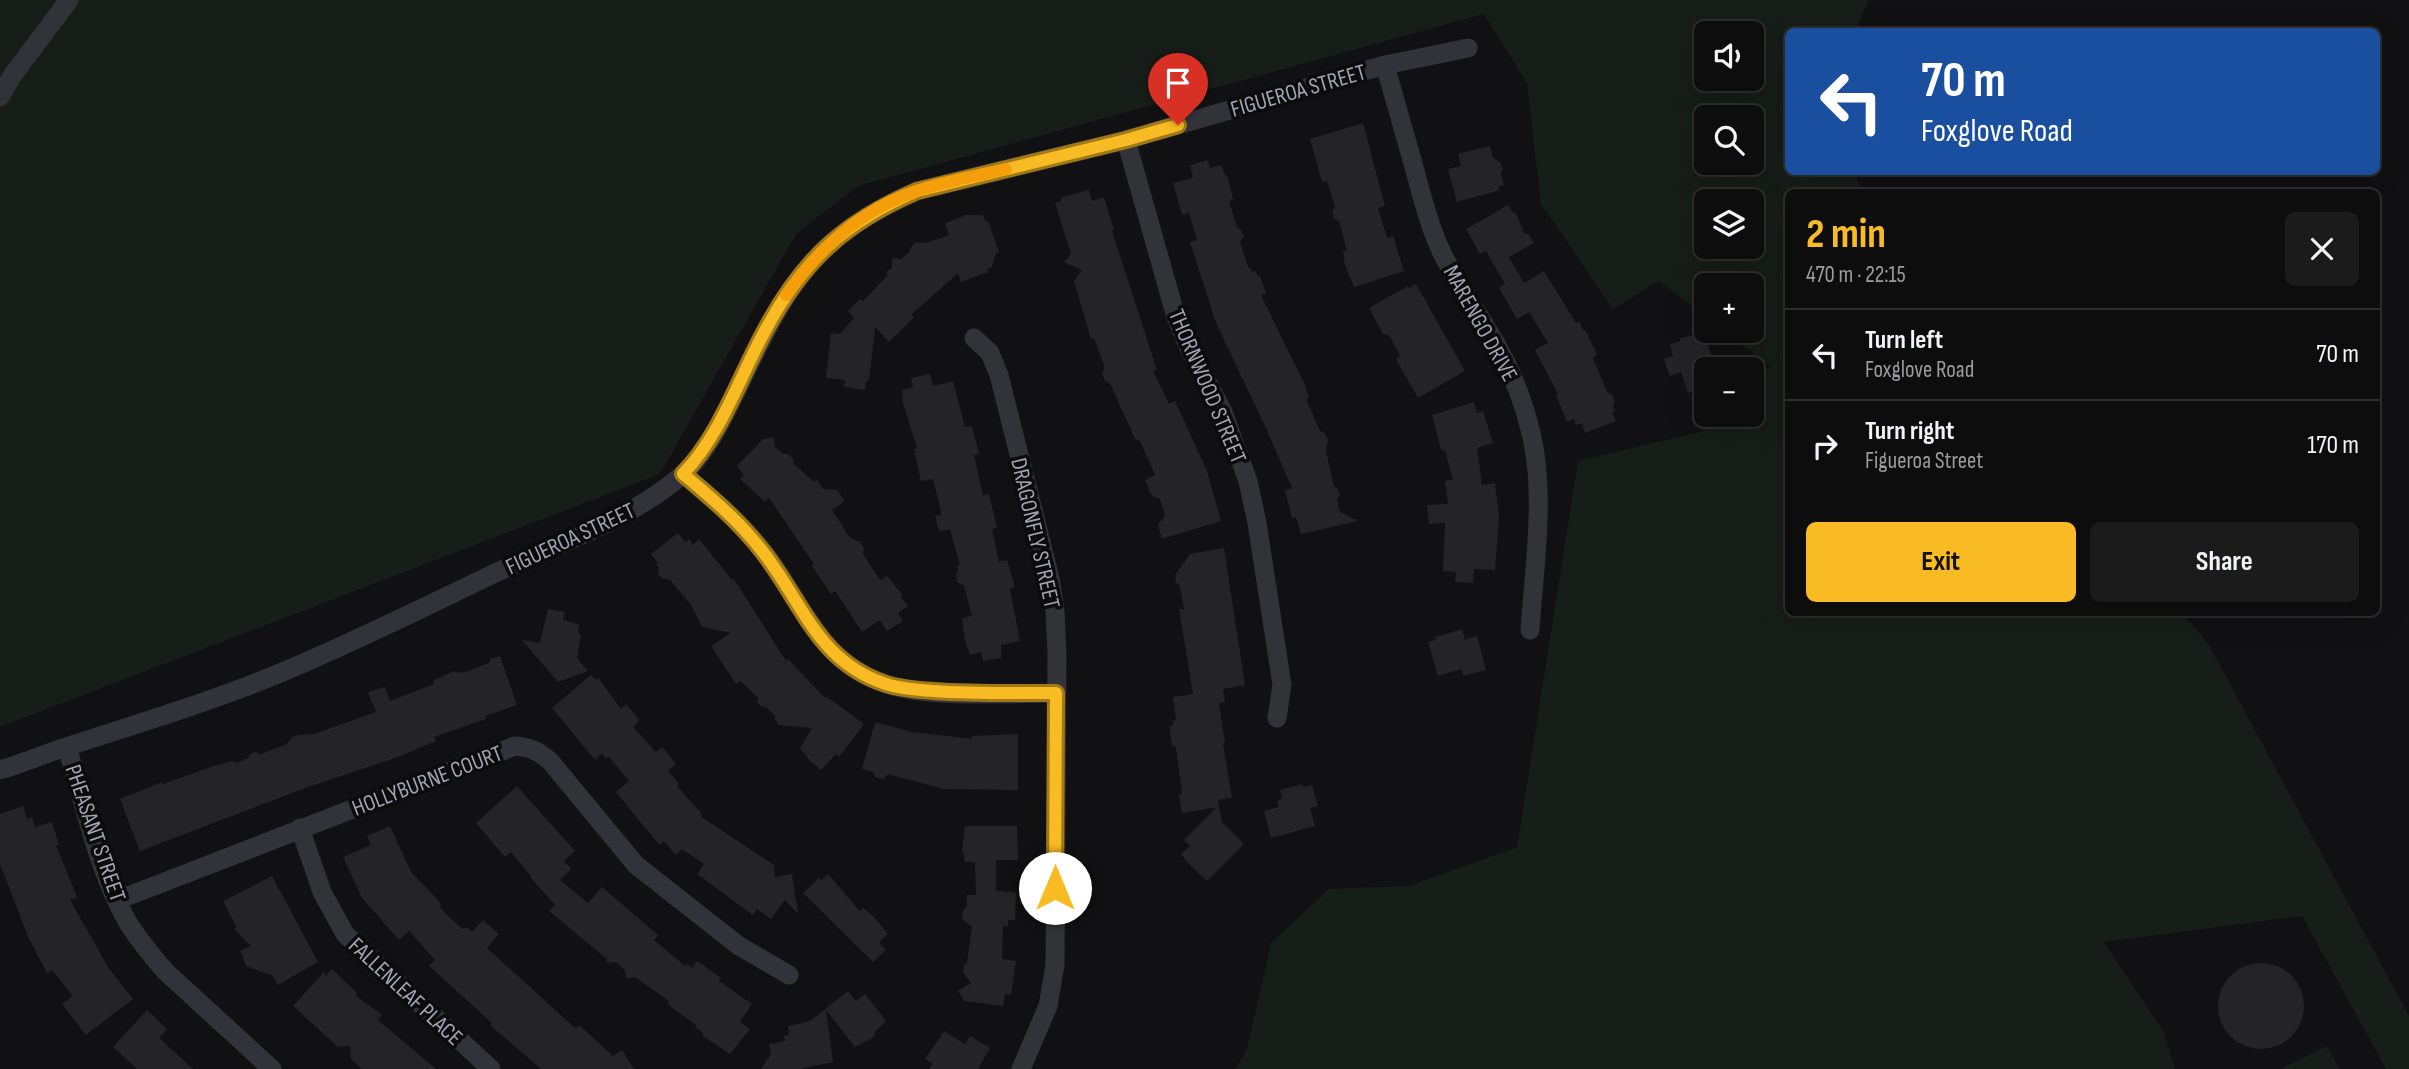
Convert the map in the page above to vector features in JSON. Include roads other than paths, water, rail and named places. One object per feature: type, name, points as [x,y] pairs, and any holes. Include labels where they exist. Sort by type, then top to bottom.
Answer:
[{"type":"street","points":[[0,97],[12,76],[69,0]]},
{"type":"street","name":"FIGUEROA STREET","points":[[0,769],[146,722],[297,666],[517,563],[613,522],[636,509],[693,464],[724,416],[765,330],[810,262],[855,223],[890,203],[917,191],[1126,140],[1385,65],[1468,48]]},
{"type":"street","name":"MARENGO DRIVE","points":[[1385,65],[1427,217],[1441,251],[1510,371],[1532,435],[1538,509],[1530,630]]},
{"type":"street","name":"THORNWOOD STREET","points":[[1126,140],[1176,317],[1223,412],[1248,481],[1282,685],[1277,718]]},
{"type":"street","name":"DRAGONFLY STREET","points":[[974,338],[990,353],[999,375],[1050,578],[1055,612],[1055,965],[1048,1006],[1021,1069]]},
{"type":"street","points":[[683,474],[718,502],[749,534],[780,576],[808,623],[829,649],[866,676],[910,690],[973,694],[1056,693]]},
{"type":"street","name":"HOLLYBURNE COURT","points":[[118,900],[514,746],[528,747],[540,752],[550,761],[636,865],[654,881],[738,946],[789,975]]},
{"type":"street","name":"PHEASANT STREET","points":[[67,747],[106,876],[126,920],[159,964],[272,1069]]},
{"type":"street","name":"FALLENLEAF PLACE","points":[[300,828],[322,892],[345,934],[491,1069]]}]
